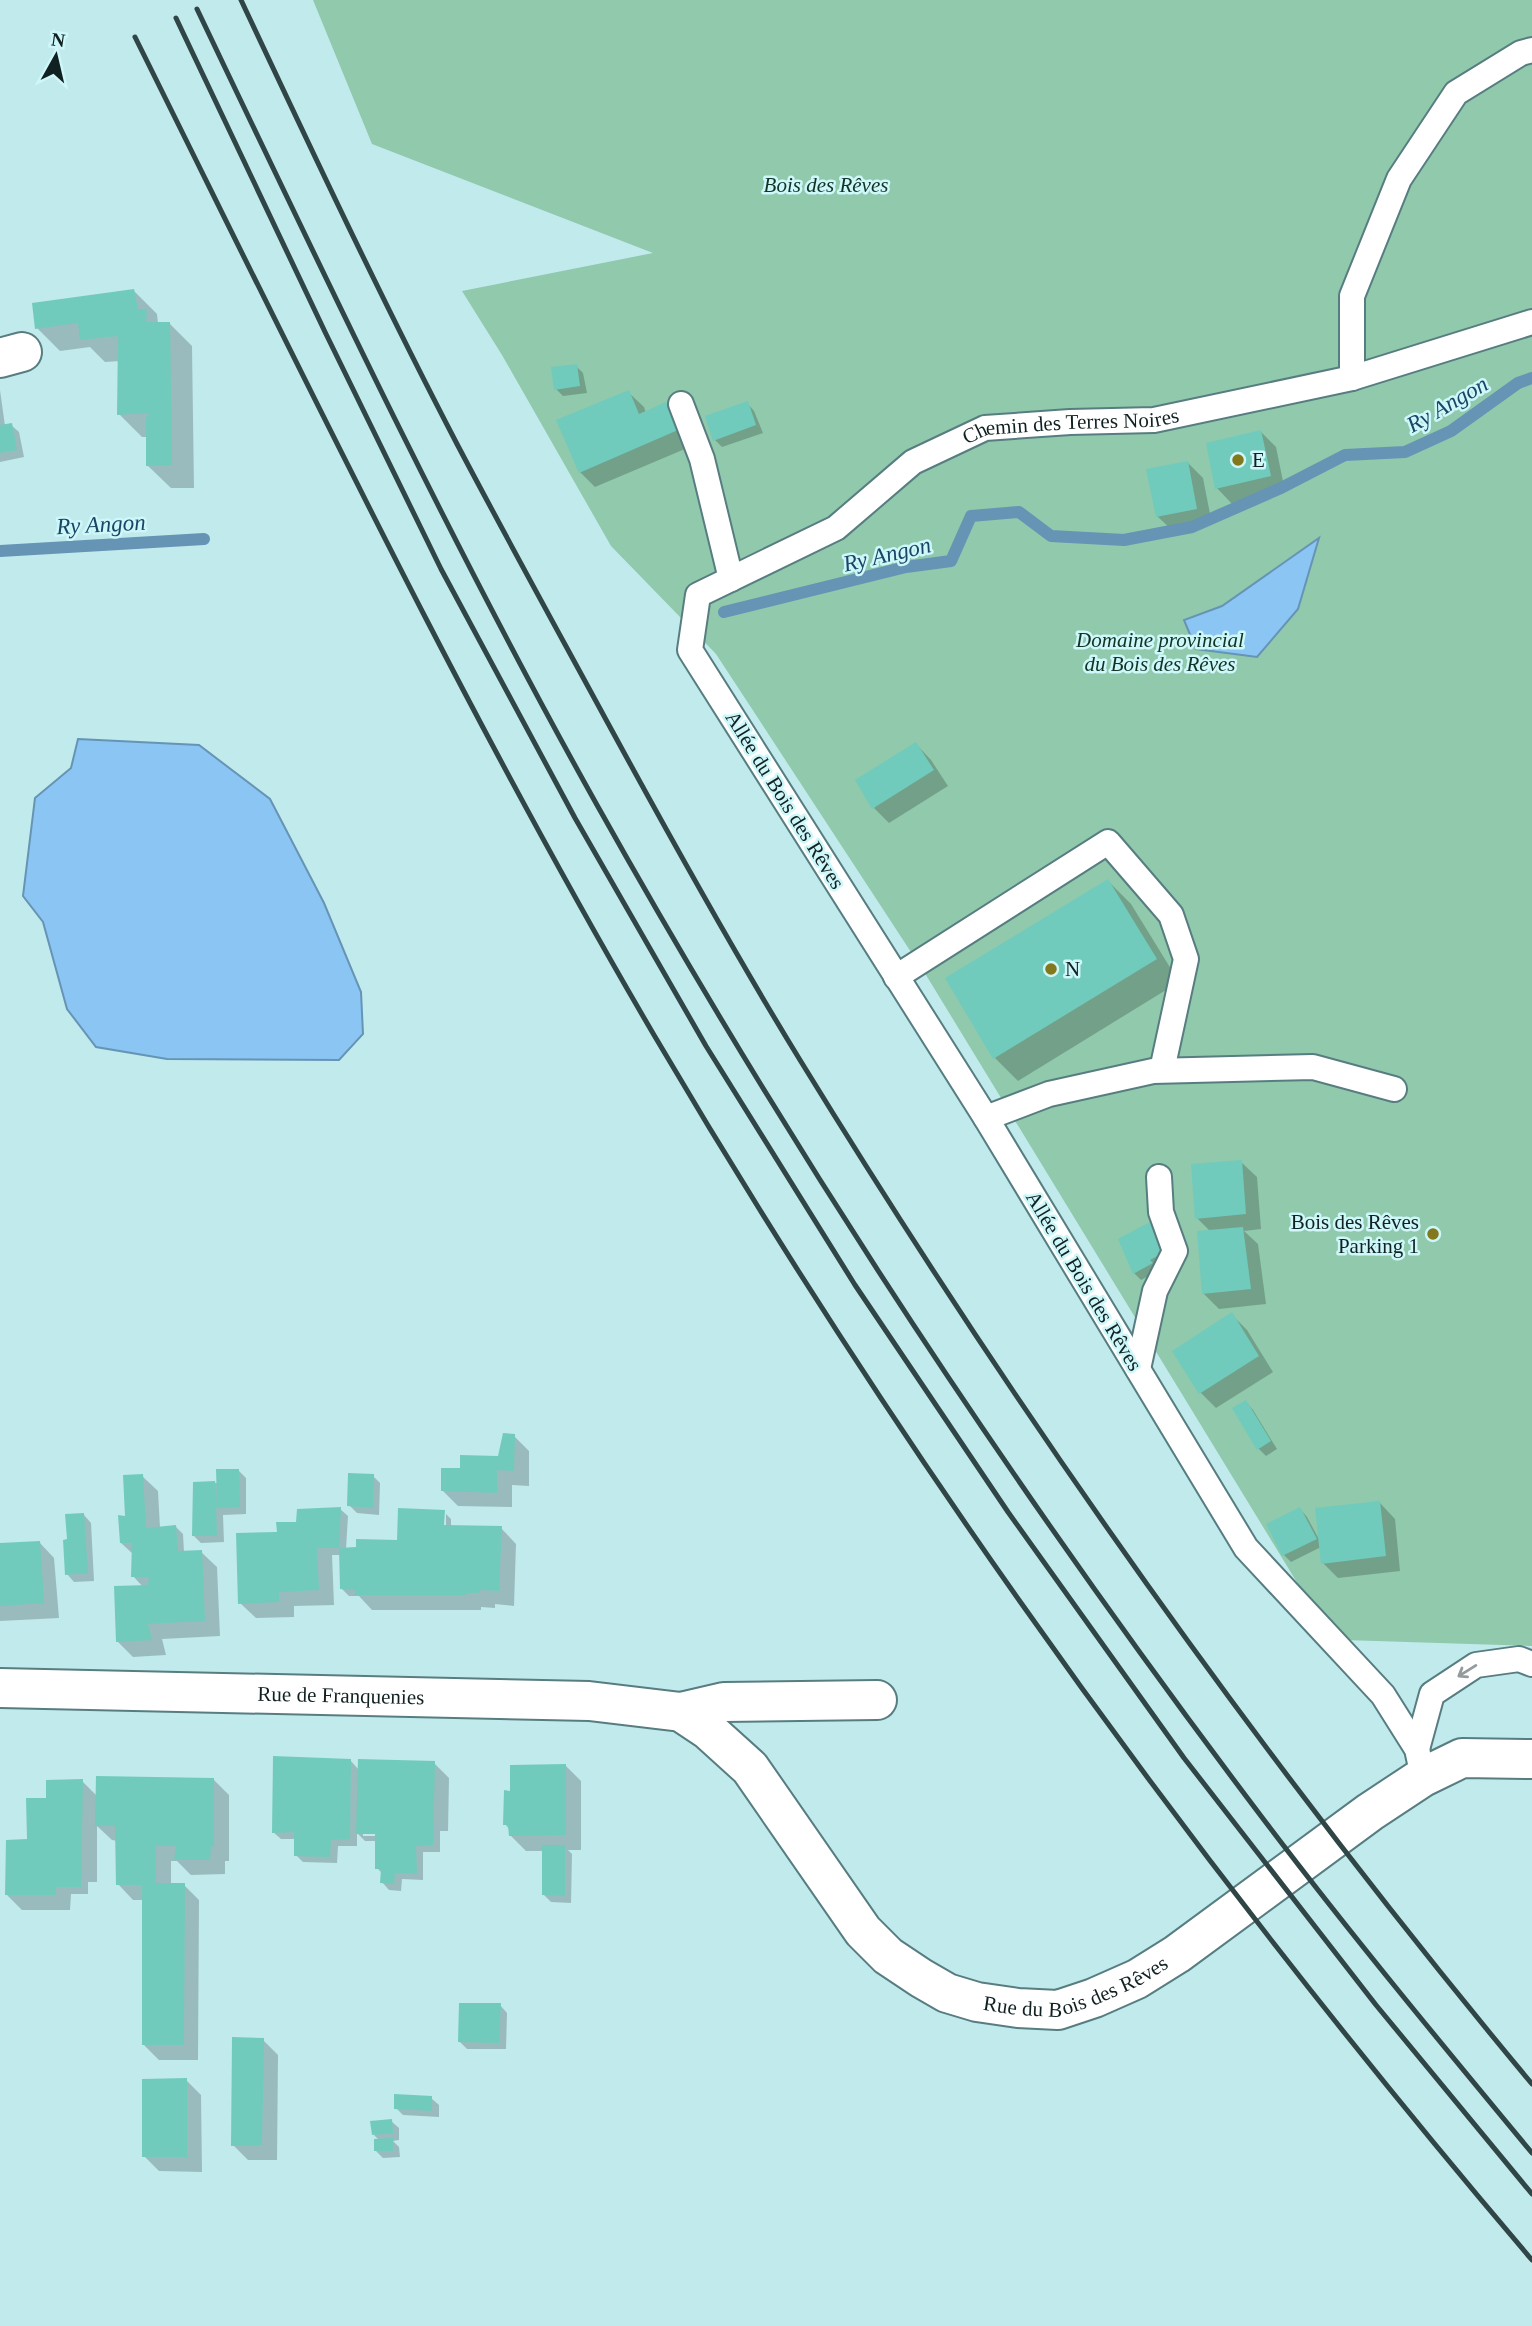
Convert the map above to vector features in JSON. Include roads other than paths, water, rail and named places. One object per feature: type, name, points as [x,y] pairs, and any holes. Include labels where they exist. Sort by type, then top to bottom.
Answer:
[{"type":"street","name":"Rue de Franquenies","points":[[0,1688],[589,1701],[681,1712]]},
{"type":"street","points":[[681,1712],[724,1702],[877,1700]]},
{"type":"street","name":"Rue du Bois des Rêves","points":[[681,1712],[708,1730],[750,1769],[863,1931],[888,1956],[947,1993],[977,2002],[1018,2008],[1058,2010],[1137,1979],[1177,1954],[1370,1812],[1420,1763],[1461,1758],[1532,1759]]},
{"type":"lane","points":[[1352,378],[1352,296],[1399,178],[1456,93],[1521,53],[1532,50]]},
{"type":"lane","name":"Chemin des Terres Noires","points":[[690,650],[698,595],[836,528],[913,462],[985,428],[1154,420],[1352,378],[1532,321]]},
{"type":"lane","points":[[681,404],[702,459],[731,579]]},
{"type":"lane","name":"Allée du Bois des Rêves","points":[[690,650],[986,1118],[1246,1548],[1383,1695],[1420,1763]]},
{"type":"lane","points":[[896,977],[1108,842],[1171,915],[1186,959],[1162,1070]]},
{"type":"lane","points":[[986,1118],[1049,1094],[1162,1070],[1313,1067],[1394,1089]]},
{"type":"lane","points":[[1138,1369],[1155,1291],[1175,1251],[1161,1212],[1158,1177]]},
{"type":"lane","points":[[1420,1763],[1432,1693],[1476,1665],[1519,1658],[1532,1664]]},
{"type":"water","points":[[1319,538],[1298,609],[1257,657],[1196,649],[1184,620],[1222,606]]},
{"type":"water","points":[[78,739],[199,745],[270,799],[324,903],[361,992],[363,1034],[339,1060],[167,1059],[96,1047],[67,1009],[43,922],[23,896],[35,798],[71,768]]},
{"type":"waterway","name":"Ry Angon","points":[[724,612],[906,567],[951,561],[971,516],[1019,512],[1051,536],[1124,540],[1192,527],[1281,488],[1345,455],[1405,452],[1451,431],[1518,383],[1532,378]]},
{"type":"waterway","name":"Ry Angon","points":[[0,551],[204,539]]},
{"type":"railway","points":[[241,0],[374,279],[457,444],[679,853],[800,1060],[969,1326],[1148,1585],[1335,1838],[1532,2084]]},
{"type":"railway","points":[[197,9],[440,510],[543,707],[672,936],[830,1195],[996,1448],[1171,1695],[1327,1902],[1532,2153]]},
{"type":"railway","points":[[176,18],[441,569],[575,818],[706,1046],[855,1285],[1008,1512],[1184,1758],[1376,2005],[1532,2194]]},
{"type":"railway","points":[[135,37],[386,540],[516,790],[654,1035],[752,1197],[853,1356],[1066,1667],[1178,1819],[1293,1968],[1532,2260]]},
{"type":"place","name":"E","points":[[1238,460]]},
{"type":"place","name":"N","points":[[1051,969]]},
{"type":"place","name":"Bois des Rêves Parking 1","points":[[1433,1234]]},
{"type":"park label","name":"Bois des Rêves","points":[[826,185]]},
{"type":"park label","name":"Domaine provincial du Bois des Rêves","points":[[1160,652]]}]
